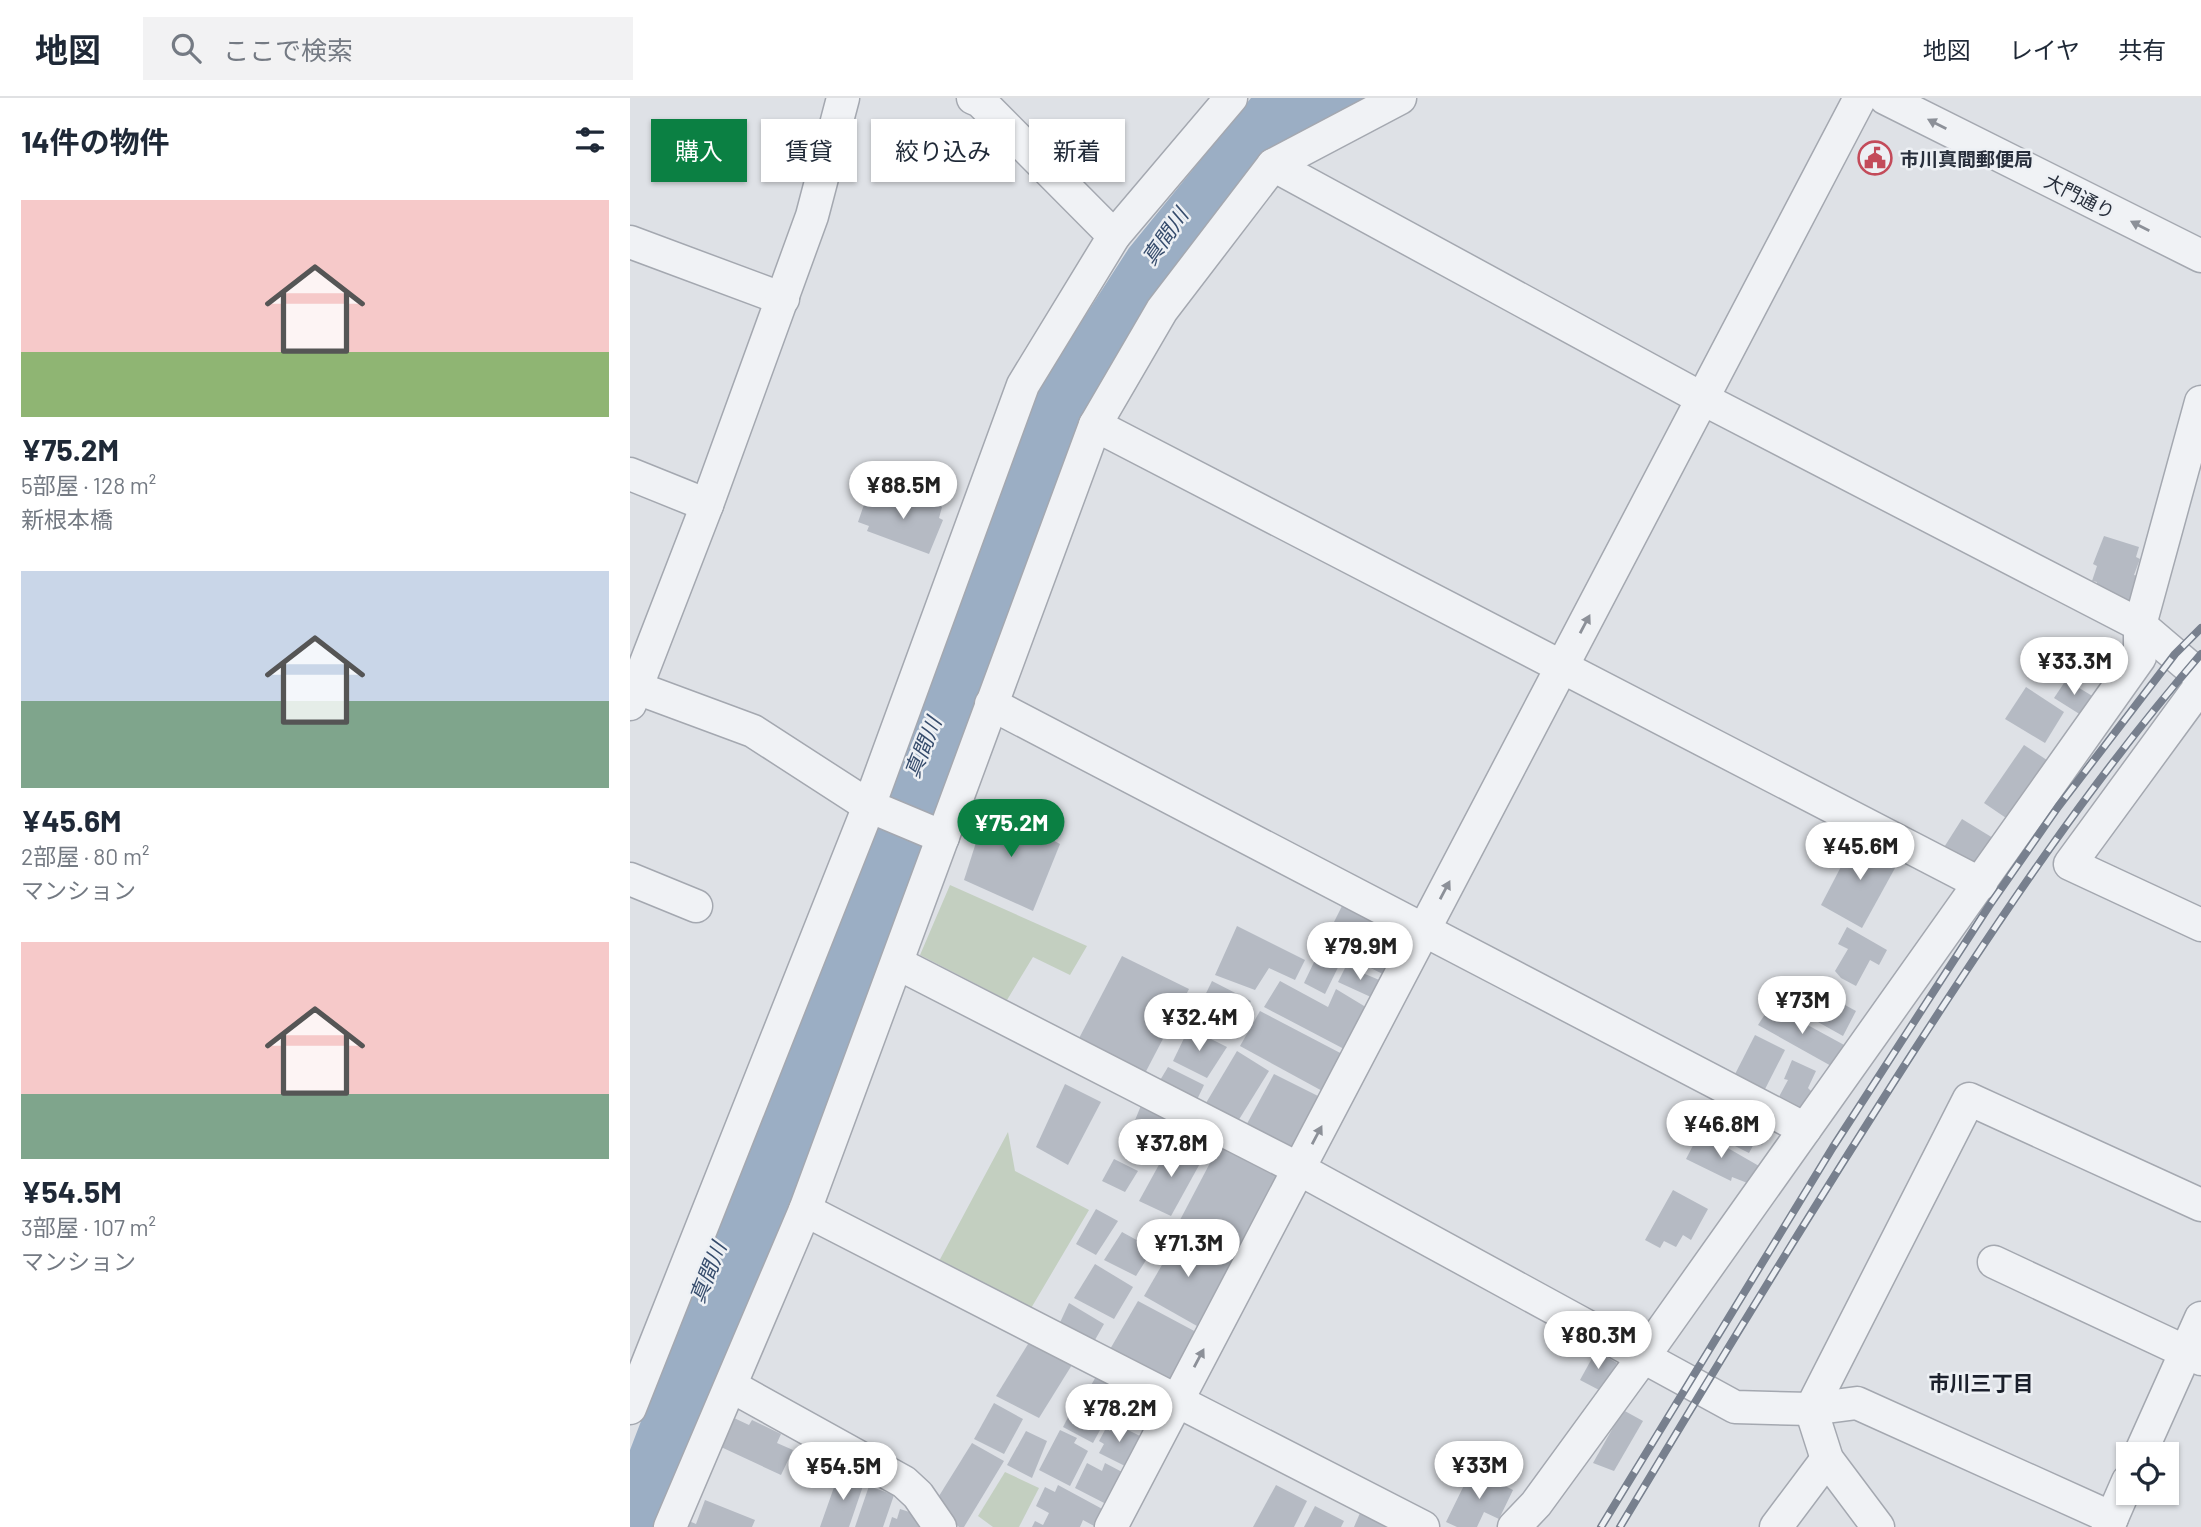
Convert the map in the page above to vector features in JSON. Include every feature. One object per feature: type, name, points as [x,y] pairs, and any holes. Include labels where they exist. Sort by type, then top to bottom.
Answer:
[{"type":"street","points":[[843,98],[812,216],[783,299],[707,505],[634,689],[753,732],[869,806],[943,837]]},
{"type":"street","points":[[973,98],[1114,236]]},
{"type":"street","points":[[630,1408],[639,1346],[869,806],[1023,385],[1114,236],[1231,98]]},
{"type":"street","points":[[670,1527],[805,1210],[1095,425],[1162,310],[1273,165],[1400,98]]},
{"type":"street","points":[[1111,1527],[1860,98]]},
{"type":"street","name":"大門通り","points":[[1885,98],[2201,256]]},
{"type":"street","points":[[1273,165],[1703,399],[2140,625],[2201,677]]},
{"type":"street","points":[[630,242],[783,299]]},
{"type":"street","points":[[1514,1527],[1536,1504],[1644,1356],[2140,657],[2140,625],[2201,402]]},
{"type":"street","points":[[1095,425],[1981,884]]},
{"type":"street","points":[[630,474],[707,505]]},
{"type":"street","points":[[2201,685],[2070,864],[2201,925]]},
{"type":"street","points":[[991,704],[1805,1129]]},
{"type":"street","points":[[630,879],[696,906]]},
{"type":"street","points":[[897,962],[1299,1170],[1735,1407],[1811,1409],[1857,1403],[2110,1522],[2117,1505]]},
{"type":"street","points":[[1878,1527],[1827,1459],[1811,1409],[1969,1099],[2201,1205]]},
{"type":"street","points":[[805,1210],[1423,1527]]},
{"type":"street","points":[[1994,1262],[2193,1355]]},
{"type":"street","points":[[2146,1442],[2193,1355],[2201,1318]]},
{"type":"street","points":[[731,1385],[904,1482],[918,1495],[940,1527]]},
{"type":"street","points":[[1776,1527],[1827,1459]]},
{"type":"green space","points":[[950,885],[1087,946],[1070,975],[1033,957],[1007,1000],[920,955]]},
{"type":"green space","points":[[1008,1132],[1015,1171],[1089,1210],[1030,1310],[938,1263]]},
{"type":"green space","points":[[1005,1472],[1039,1488],[1019,1527],[993,1527],[978,1516]]},
{"type":"water","name":"真間川","points":[[1251,98],[1369,98],[1264,153],[1083,417],[791,1201],[656,1527],[630,1527],[630,1450],[1034,395],[1129,248]]},
{"type":"building","points":[[868,493],[908,507],[913,494],[942,507],[939,518],[943,520],[929,554],[867,531],[869,526],[858,522]]},
{"type":"building","points":[[2104,536],[2139,547],[2136,557],[2140,559],[2134,575],[2138,576],[2129,601],[2094,589],[2097,582],[2092,581],[2097,566],[2093,564]]},
{"type":"building","points":[[2066,680],[2094,697],[2081,715],[2054,698]]},
{"type":"building","points":[[2026,687],[2064,712],[2045,743],[2005,719]]},
{"type":"building","points":[[2024,745],[2050,762],[2009,820],[1984,803]]},
{"type":"building","points":[[988,805],[1060,844],[1033,911],[964,880]]},
{"type":"building","points":[[1962,819],[1993,838],[1974,871],[1941,852]]},
{"type":"building","points":[[1857,836],[1900,859],[1862,928],[1821,905]]},
{"type":"building","points":[[1343,904],[1407,935],[1387,976],[1354,960],[1361,945],[1329,932]]},
{"type":"building","points":[[1237,926],[1305,960],[1295,980],[1269,968],[1255,990],[1215,975]]},
{"type":"building","points":[[1847,927],[1887,950],[1879,965],[1870,960],[1856,986],[1841,978],[1835,971],[1848,949],[1838,944]]},
{"type":"building","points":[[1326,937],[1347,949],[1325,994],[1304,983]]},
{"type":"building","points":[[1122,956],[1189,989],[1142,1079],[1076,1044]]},
{"type":"building","points":[[1346,966],[1384,982],[1373,998],[1338,982]]},
{"type":"building","points":[[1212,981],[1251,1001],[1231,1038],[1193,1020]]},
{"type":"building","points":[[1280,981],[1328,1007],[1336,989],[1369,1009],[1346,1050],[1264,1007]]},
{"type":"building","points":[[1823,993],[1856,1011],[1843,1036],[1809,1017]]},
{"type":"building","points":[[1771,1005],[1846,1046],[1833,1067],[1758,1025]]},
{"type":"building","points":[[1260,1011],[1346,1056],[1326,1093],[1240,1046]]},
{"type":"building","points":[[1189,1028],[1227,1047],[1207,1078],[1173,1061]]},
{"type":"building","points":[[1755,1035],[1785,1050],[1762,1095],[1732,1080]]},
{"type":"building","points":[[1237,1051],[1269,1071],[1235,1126],[1203,1108]]},
{"type":"building","points":[[1792,1060],[1816,1071],[1808,1088],[1812,1092],[1800,1115],[1775,1104],[1788,1080],[1784,1079]]},
{"type":"building","points":[[1168,1067],[1204,1085],[1194,1106],[1156,1087]]},
{"type":"building","points":[[1274,1074],[1322,1098],[1291,1155],[1243,1131]]},
{"type":"building","points":[[1065,1084],[1101,1102],[1068,1165],[1036,1147]]},
{"type":"building","points":[[1716,1100],[1771,1130],[1762,1145],[1755,1142],[1749,1153],[1711,1134],[1714,1127],[1704,1122]]},
{"type":"building","points":[[1142,1103],[1172,1117],[1144,1159],[1123,1150]]},
{"type":"building","points":[[1700,1132],[1759,1166],[1750,1184],[1732,1177],[1731,1181],[1686,1159]]},
{"type":"building","points":[[1172,1141],[1203,1158],[1171,1216],[1139,1201]]},
{"type":"building","points":[[1221,1142],[1283,1173],[1237,1252],[1180,1220]]},
{"type":"building","points":[[1114,1159],[1138,1171],[1125,1192],[1102,1181]]},
{"type":"building","points":[[1673,1190],[1708,1209],[1691,1240],[1683,1235],[1676,1247],[1664,1241],[1660,1248],[1645,1240]]},
{"type":"building","points":[[1096,1209],[1118,1221],[1096,1255],[1076,1244]]},
{"type":"building","points":[[1122,1232],[1153,1249],[1136,1276],[1104,1260]]},
{"type":"building","points":[[1181,1232],[1232,1260],[1197,1326],[1144,1296]]},
{"type":"building","points":[[1095,1264],[1133,1287],[1114,1319],[1074,1298]]},
{"type":"building","points":[[1138,1301],[1198,1333],[1171,1382],[1109,1351]]},
{"type":"building","points":[[1069,1303],[1104,1324],[1091,1347],[1057,1329]]},
{"type":"building","points":[[1033,1336],[1075,1360],[1039,1418],[996,1396]]},
{"type":"building","points":[[1596,1351],[1617,1363],[1601,1391],[1580,1380]]},
{"type":"building","points":[[1099,1371],[1121,1382],[1106,1410],[1084,1398]]},
{"type":"building","points":[[1127,1382],[1143,1390],[1138,1399],[1157,1409],[1145,1432],[1110,1414]]},
{"type":"building","points":[[1077,1400],[1107,1417],[1093,1443],[1063,1427]]},
{"type":"building","points":[[994,1403],[1023,1419],[1004,1454],[974,1439]]},
{"type":"building","points":[[1623,1410],[1643,1421],[1614,1471],[1593,1463]]},
{"type":"building","points":[[734,1418],[749,1425],[752,1420],[781,1434],[777,1443],[793,1450],[781,1475],[721,1447]]},
{"type":"building","points":[[1114,1423],[1142,1437],[1127,1467],[1099,1453],[1104,1444],[1099,1441],[1106,1428],[1110,1431]]},
{"type":"building","points":[[1060,1430],[1077,1438],[1074,1443],[1088,1451],[1070,1486],[1039,1470]]},
{"type":"building","points":[[1026,1431],[1047,1441],[1032,1478],[1007,1465]]},
{"type":"building","points":[[972,1443],[1004,1461],[964,1527],[959,1527],[934,1504]]},
{"type":"building","points":[[1087,1463],[1102,1471],[1105,1463],[1124,1473],[1108,1505],[1075,1488]]},
{"type":"building","points":[[1472,1469],[1513,1490],[1499,1519],[1484,1512],[1477,1527],[1457,1527],[1446,1522]]},
{"type":"building","points":[[839,1473],[864,1483],[849,1527],[820,1527]]},
{"type":"building","points":[[1058,1485],[1106,1511],[1096,1527],[1083,1520],[1080,1527],[1032,1527],[1035,1521],[1043,1525],[1049,1513],[1036,1506],[1045,1487],[1055,1492]]},
{"type":"building","points":[[1276,1485],[1307,1501],[1294,1527],[1253,1527]]},
{"type":"building","points":[[869,1486],[894,1495],[883,1527],[855,1527]]},
{"type":"building","points":[[705,1500],[755,1520],[752,1527],[687,1527],[689,1521],[696,1524]]},
{"type":"building","points":[[1315,1506],[1344,1521],[1341,1527],[1304,1527]]},
{"type":"building","points":[[1363,1506],[1387,1524],[1386,1527],[1354,1527]]},
{"type":"building","points":[[900,1509],[925,1517],[922,1527],[889,1527],[892,1517],[897,1519]]},
{"type":"railway","points":[[1601,1527],[1833,1147],[1989,906],[2058,807],[2175,654],[2201,628]]},
{"type":"railway","points":[[1620,1527],[1798,1234],[1977,955],[2084,801],[2201,654]]},
{"type":"place","name":"市川真間郵便局","points":[[1875,158]]},
{"type":"district","name":"市川三丁目","points":[[1981,1382]]}]
